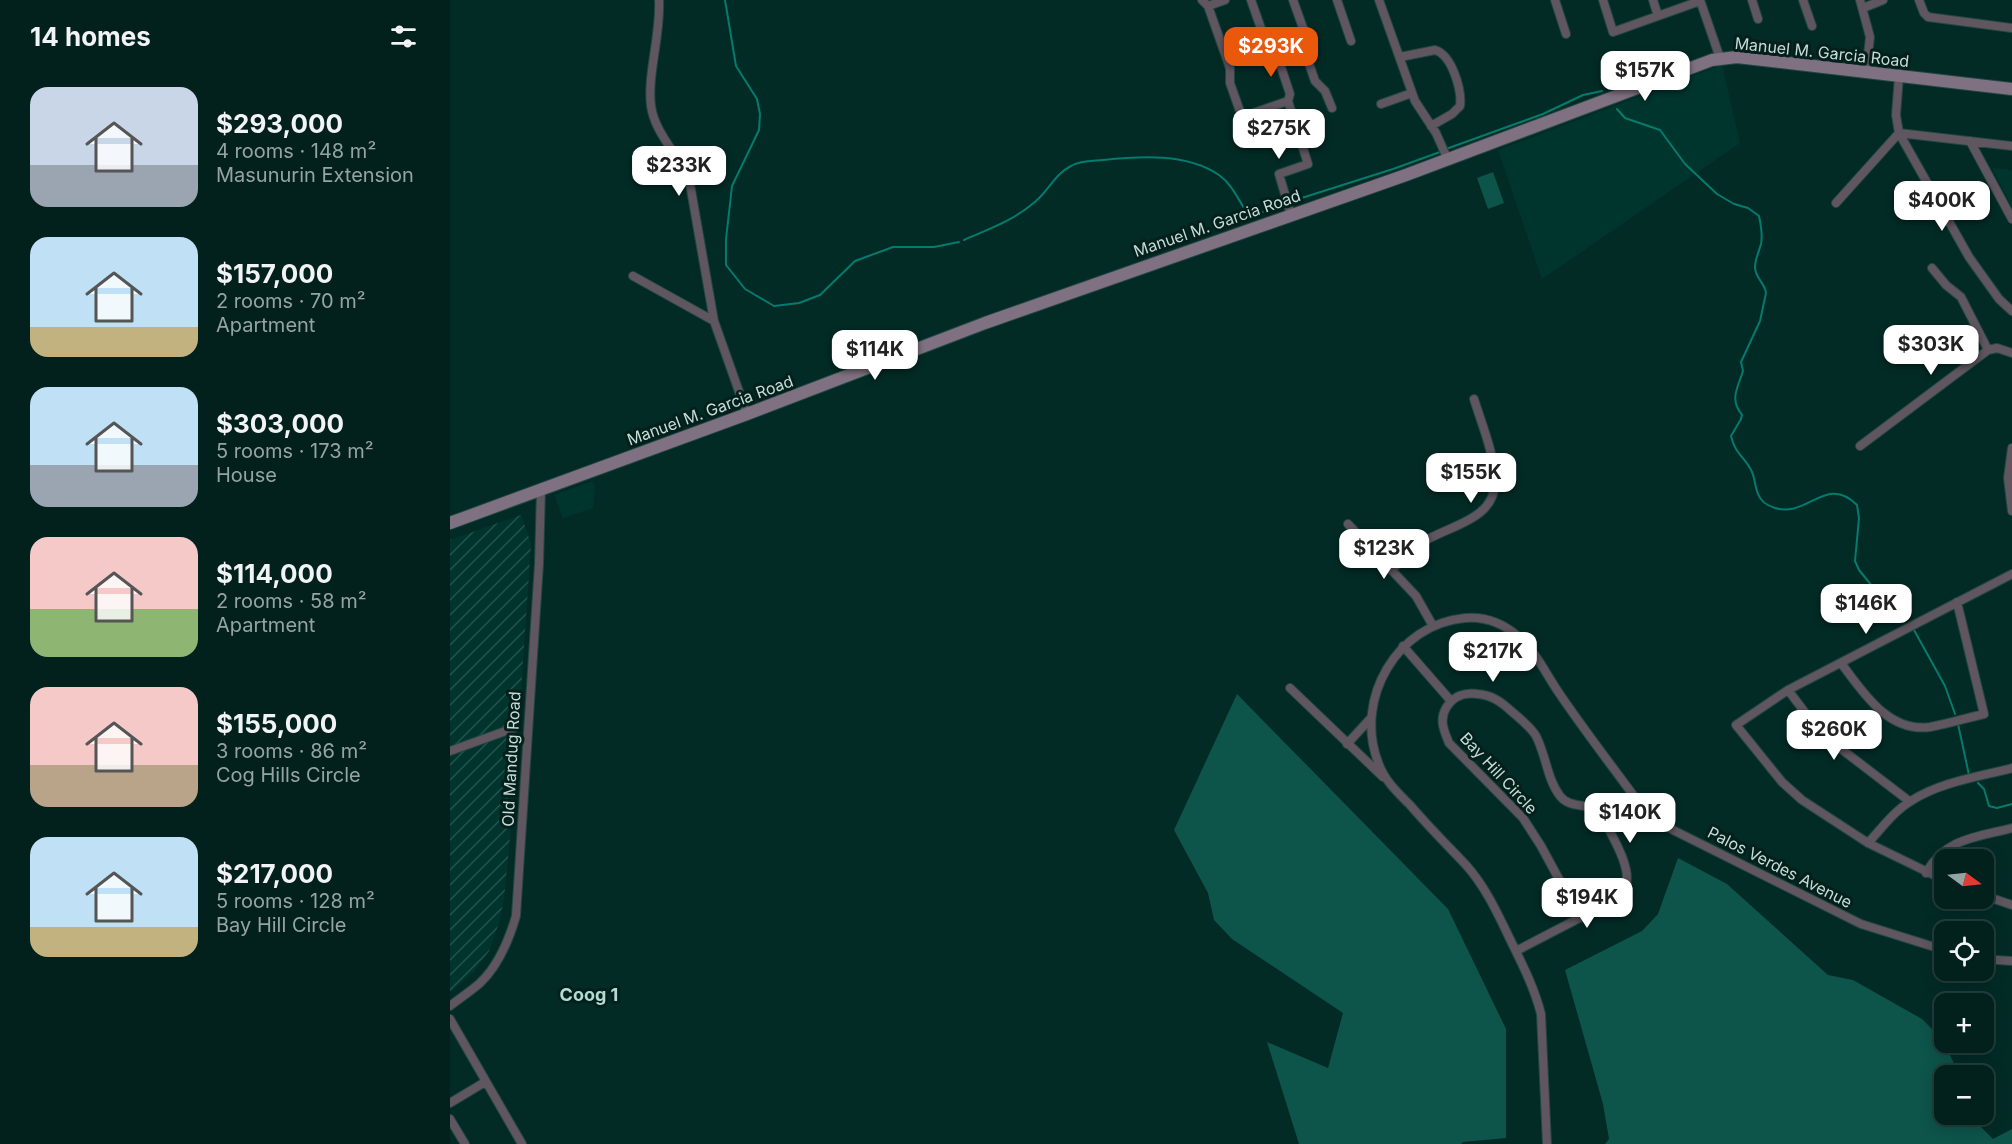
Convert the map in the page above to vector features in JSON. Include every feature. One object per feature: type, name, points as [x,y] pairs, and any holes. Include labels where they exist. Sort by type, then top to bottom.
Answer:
[{"type":"main road","name":"Manuel M. Garcia Road","points":[[450,523],[747,414],[985,323],[1448,159],[1720,58],[1737,57],[2012,89]]},
{"type":"street","points":[[659,0],[651,106],[657,124],[686,172],[690,184],[714,321],[747,414]]},
{"type":"street","points":[[1225,0],[1205,3],[1230,68],[1230,83],[1242,117],[1287,101]]},
{"type":"street","points":[[1251,0],[1271,57],[1278,58],[1304,49]]},
{"type":"street","points":[[1293,0],[1306,39],[1304,49],[1315,81],[1325,91],[1332,108]]},
{"type":"street","points":[[1337,0],[1351,41]]},
{"type":"street","points":[[1380,0],[1419,110],[1431,126],[1448,159]]},
{"type":"street","points":[[1555,0],[1566,34]]},
{"type":"street","points":[[1603,0],[1613,32],[1700,0],[1720,58]]},
{"type":"street","points":[[1653,0],[1658,16]]},
{"type":"street","points":[[1752,0],[1758,19]]},
{"type":"street","points":[[1803,0],[1812,26]]},
{"type":"street","points":[[1866,73],[1870,37],[1862,4],[1883,0]]},
{"type":"street","points":[[1919,0],[1928,17],[2012,28]]},
{"type":"street","points":[[1400,57],[1435,50],[1444,56],[1450,66],[1460,98],[1460,106],[1452,114],[1431,126]]},
{"type":"street","points":[[1278,58],[1290,94],[1287,101],[1308,164],[1279,174],[1291,215]]},
{"type":"street","points":[[1899,76],[1896,107],[1899,133],[1970,257],[1999,299],[2012,311]]},
{"type":"street","points":[[1381,104],[1412,93]]},
{"type":"street","points":[[1899,133],[2012,146]]},
{"type":"street","points":[[1836,203],[1899,133]]},
{"type":"street","points":[[1970,141],[2012,219]]},
{"type":"street","points":[[1932,268],[1946,285],[1961,297],[1988,350]]},
{"type":"street","points":[[633,276],[714,321]]},
{"type":"street","points":[[1860,446],[1988,350],[2001,349],[2012,353]]},
{"type":"street","points":[[1392,570],[1424,541],[1478,515],[1493,493],[1495,481],[1492,462],[1474,399]]},
{"type":"street","points":[[2012,448],[2008,478],[2012,511]]},
{"type":"street","name":"Old Mandug Road","points":[[450,1006],[482,981],[491,969],[501,953],[516,916],[539,564],[541,490]]},
{"type":"street","points":[[1348,524],[1416,596],[1433,626]]},
{"type":"street","points":[[1934,876],[1868,843],[1791,791],[1736,725],[1788,690],[2012,574]]},
{"type":"street","points":[[1841,663],[1866,697],[1878,708],[1904,724],[1929,727],[1984,714],[1957,602]]},
{"type":"street","name":"Palos Verdes Avenue","points":[[1547,1144],[1541,1014],[1537,998],[1492,903],[1474,875],[1387,780],[1378,762],[1371,739],[1370,718],[1380,681],[1390,660],[1403,646],[1433,626],[1457,618],[1484,619],[1495,622],[1521,639],[1639,802],[1654,817],[1673,830],[1861,924],[1934,947]]},
{"type":"street","points":[[1403,646],[1451,701]]},
{"type":"street","points":[[1290,688],[1387,780]]},
{"type":"street","points":[[1788,690],[1816,727],[1836,746],[1910,801]]},
{"type":"street","name":"Bay Hill Circle","points":[[1516,951],[1604,907],[1616,899],[1625,889],[1627,873],[1624,861],[1596,808],[1568,804],[1563,800],[1550,776],[1534,734],[1499,700],[1486,694],[1463,694],[1451,701],[1442,720],[1449,743],[1523,818],[1580,918]]},
{"type":"street","points":[[1347,744],[1370,718]]},
{"type":"street","points":[[450,751],[514,728]]},
{"type":"street","points":[[1868,843],[1887,821],[1910,801],[1933,790],[2012,768]]},
{"type":"street","points":[[1926,873],[1935,858],[1949,847],[2012,828]]},
{"type":"street","points":[[1994,899],[2012,905]]},
{"type":"street","points":[[1994,960],[2012,961]]},
{"type":"street","points":[[450,1019],[522,1144]]},
{"type":"street","points":[[450,1103],[485,1082]]},
{"type":"street","points":[[450,1119],[465,1144]]},
{"type":"shaded area","points":[[1722,65],[1740,143],[1542,279],[1498,150]]},
{"type":"shaded area","points":[[1992,168],[2012,170],[2012,207]]},
{"type":"shaded area","points":[[1493,172],[1504,203],[1488,209],[1477,178]]},
{"type":"shaded area","points":[[593,481],[595,487],[593,508],[563,518],[554,495]]},
{"type":"shaded area","points":[[521,515],[531,544],[513,808],[504,898],[499,923],[489,951],[474,972],[450,992],[450,540]]},
{"type":"shaded area","points":[[1237,694],[1448,909],[1506,1029],[1506,1138],[1461,1144],[1299,1144],[1267,1042],[1328,1068],[1343,1013],[1232,939],[1214,920],[1208,893],[1174,830]]},
{"type":"shaded area","points":[[1678,858],[1727,884],[1828,975],[1853,980],[1922,1019],[1934,1031],[1934,1053],[1949,1053],[1955,1065],[1934,1065],[1934,1125],[1979,1125],[1993,1139],[2012,1129],[2012,1144],[1605,1144],[1609,1139],[1603,1104],[1565,970],[1642,931],[1658,914]]},
{"type":"waterway","points":[[725,0],[736,66],[757,99],[760,114],[759,130],[732,186],[726,239],[726,265],[745,289],[774,306],[799,303],[820,295],[855,261],[893,247],[934,247],[959,242]]},
{"type":"waterway","points":[[1446,149],[1543,114],[1583,95],[1602,91]]},
{"type":"waterway","points":[[1617,109],[1625,118],[1660,130],[1685,164],[1717,194],[1734,204],[1748,208],[1759,216],[1762,240],[1755,267],[1766,293],[1760,321],[1741,362],[1743,371],[1735,398],[1742,415],[1731,436],[1733,442],[1752,472],[1759,497],[1770,506],[1787,509],[1826,495],[1836,494],[1846,497],[1857,505],[1859,518],[1855,561],[1872,586],[1892,596],[1905,620]]},
{"type":"waterway","points":[[1289,202],[1440,152]]},
{"type":"waterway","points":[[964,240],[1019,214],[1041,197],[1065,169],[1087,161],[1148,157],[1193,163],[1224,179],[1249,215],[1274,207]]},
{"type":"waterway","points":[[1914,630],[1945,686],[1955,714]]},
{"type":"waterway","points":[[1958,724],[1969,775]]},
{"type":"waterway","points":[[1978,783],[1984,789],[1989,806],[1997,808],[2012,804]]},
{"type":"district","name":"Coog 1","points":[[589,994]]}]
